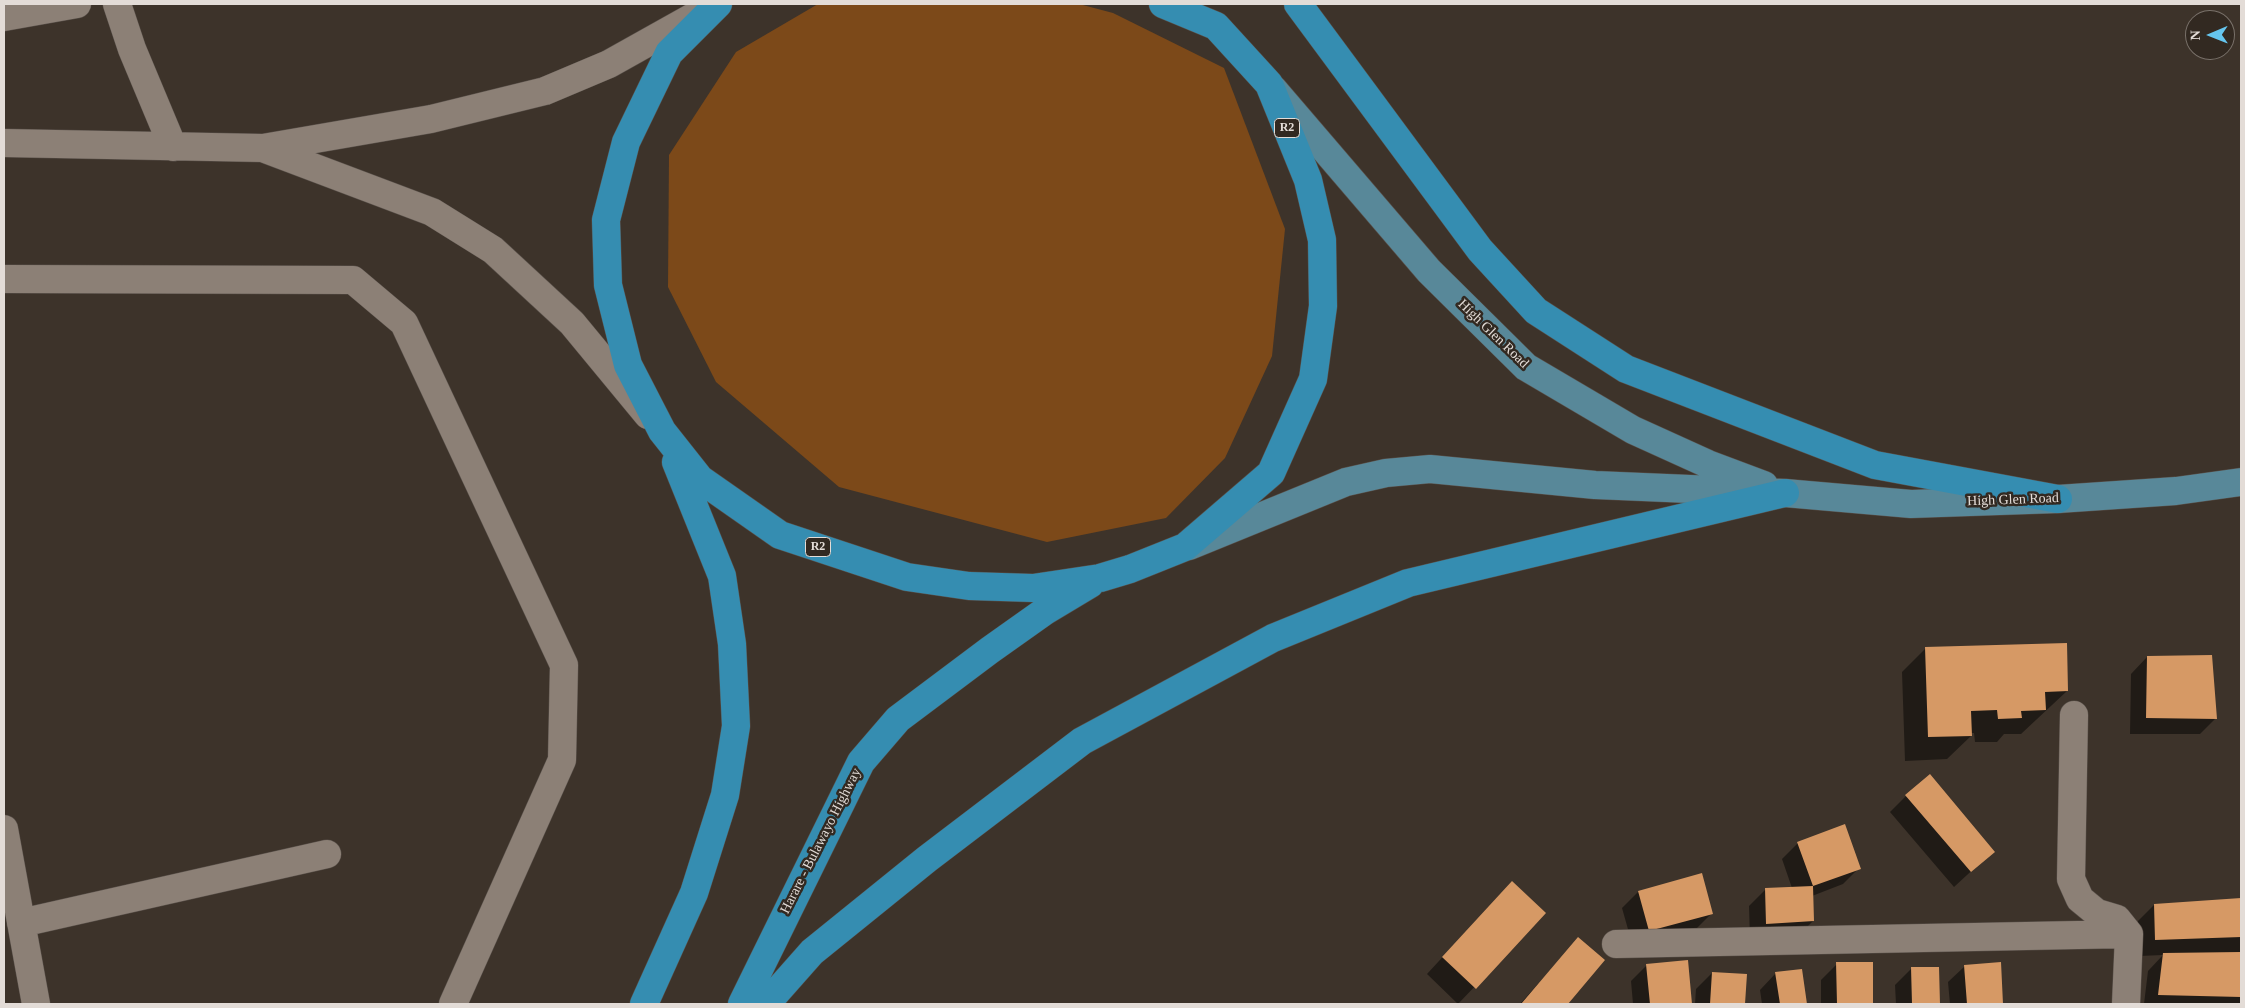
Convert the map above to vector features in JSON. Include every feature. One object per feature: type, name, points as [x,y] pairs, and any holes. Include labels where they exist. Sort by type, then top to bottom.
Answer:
[{"type":"highway","name":"Harare - Bulawayo Highway","points":[[644,1004],[694,893],[725,795],[736,726],[732,644],[722,576],[690,493],[662,431],[628,365],[608,286],[606,220],[626,142],[669,53],[718,4]]},
{"type":"highway","name":"Harare - Bulawayo Highway","points":[[662,431],[700,479],[780,535],[907,577],[970,586],[1033,588],[1100,578],[1130,569],[1185,547],[1271,473],[1313,378],[1323,306],[1322,240],[1308,180],[1269,84],[1210,15],[1163,4]]},
{"type":"highway","points":[[1298,4],[1480,250],[1536,311],[1626,369],[1876,465],[2058,499]]},
{"type":"highway","points":[[766,1004],[812,952],[927,859],[1082,741],[1272,638],[1408,583],[1785,493]]},
{"type":"highway","name":"Harare - Bulawayo Highway","points":[[742,1004],[861,762],[898,719],[1014,634],[1100,578]]},
{"type":"main road","name":"High Glen Road","points":[[1269,84],[1429,271],[1526,367],[1633,430],[1708,464],[1785,493]]},
{"type":"main road","name":"High Glen Road","points":[[1185,547],[1346,482],[1386,473],[1430,469],[1595,485],[1785,493],[1911,504],[2058,499],[2176,491],[2241,482]]},
{"type":"street","points":[[4,16],[77,4]]},
{"type":"street","points":[[117,4],[132,49],[173,147]]},
{"type":"street","points":[[4,143],[264,148],[431,119],[545,90],[609,64],[718,4]]},
{"type":"street","points":[[264,148],[432,212],[493,250],[572,323],[662,431]]},
{"type":"street","points":[[4,279],[353,280],[404,323],[564,665],[562,760],[453,1004]]},
{"type":"street","points":[[2074,715],[2071,879],[2080,899],[2097,912],[2117,919],[2129,934],[2126,1004]]},
{"type":"street","points":[[4,830],[36,1004]]},
{"type":"street","points":[[21,923],[327,854]]},
{"type":"street","points":[[1616,944],[2129,934]]},
{"type":"shaded area","points":[[818,4],[1079,4],[1113,13],[1224,68],[1285,229],[1272,356],[1225,458],[1166,518],[1047,542],[839,487],[716,382],[668,287],[669,155],[736,52]]},
{"type":"building","points":[[2067,643],[2068,691],[2045,692],[2046,710],[2021,711],[2022,718],[1998,719],[1997,710],[1971,711],[1972,736],[1928,737],[1925,647]]},
{"type":"building","points":[[2212,655],[2217,719],[2146,718],[2147,656]]},
{"type":"building","points":[[1930,774],[1995,852],[1971,872],[1905,795]]},
{"type":"building","points":[[1845,824],[1861,869],[1813,886],[1797,842]]},
{"type":"building","points":[[1702,873],[1713,914],[1649,931],[1638,891]]},
{"type":"building","points":[[1512,881],[1546,913],[1476,989],[1442,957]]},
{"type":"building","points":[[1813,886],[1814,921],[1766,924],[1765,888]]},
{"type":"building","points":[[2241,898],[2241,937],[2155,940],[2154,904]]},
{"type":"building","points":[[1578,937],[1605,960],[1568,1004],[1521,1004]]},
{"type":"building","points":[[2241,952],[2241,997],[2158,995],[2163,953]]},
{"type":"building","points":[[1688,960],[1692,1004],[1650,1004],[1646,964]]},
{"type":"building","points":[[1836,962],[1873,962],[1873,1004],[1837,1004]]},
{"type":"building","points":[[2001,962],[2003,1004],[1967,1004],[1964,965]]},
{"type":"building","points":[[1911,967],[1939,967],[1940,1004],[1912,1004]]},
{"type":"building","points":[[1802,969],[1807,1004],[1780,1004],[1775,972]]},
{"type":"building","points":[[1712,972],[1747,974],[1745,1004],[1710,1004]]}]
